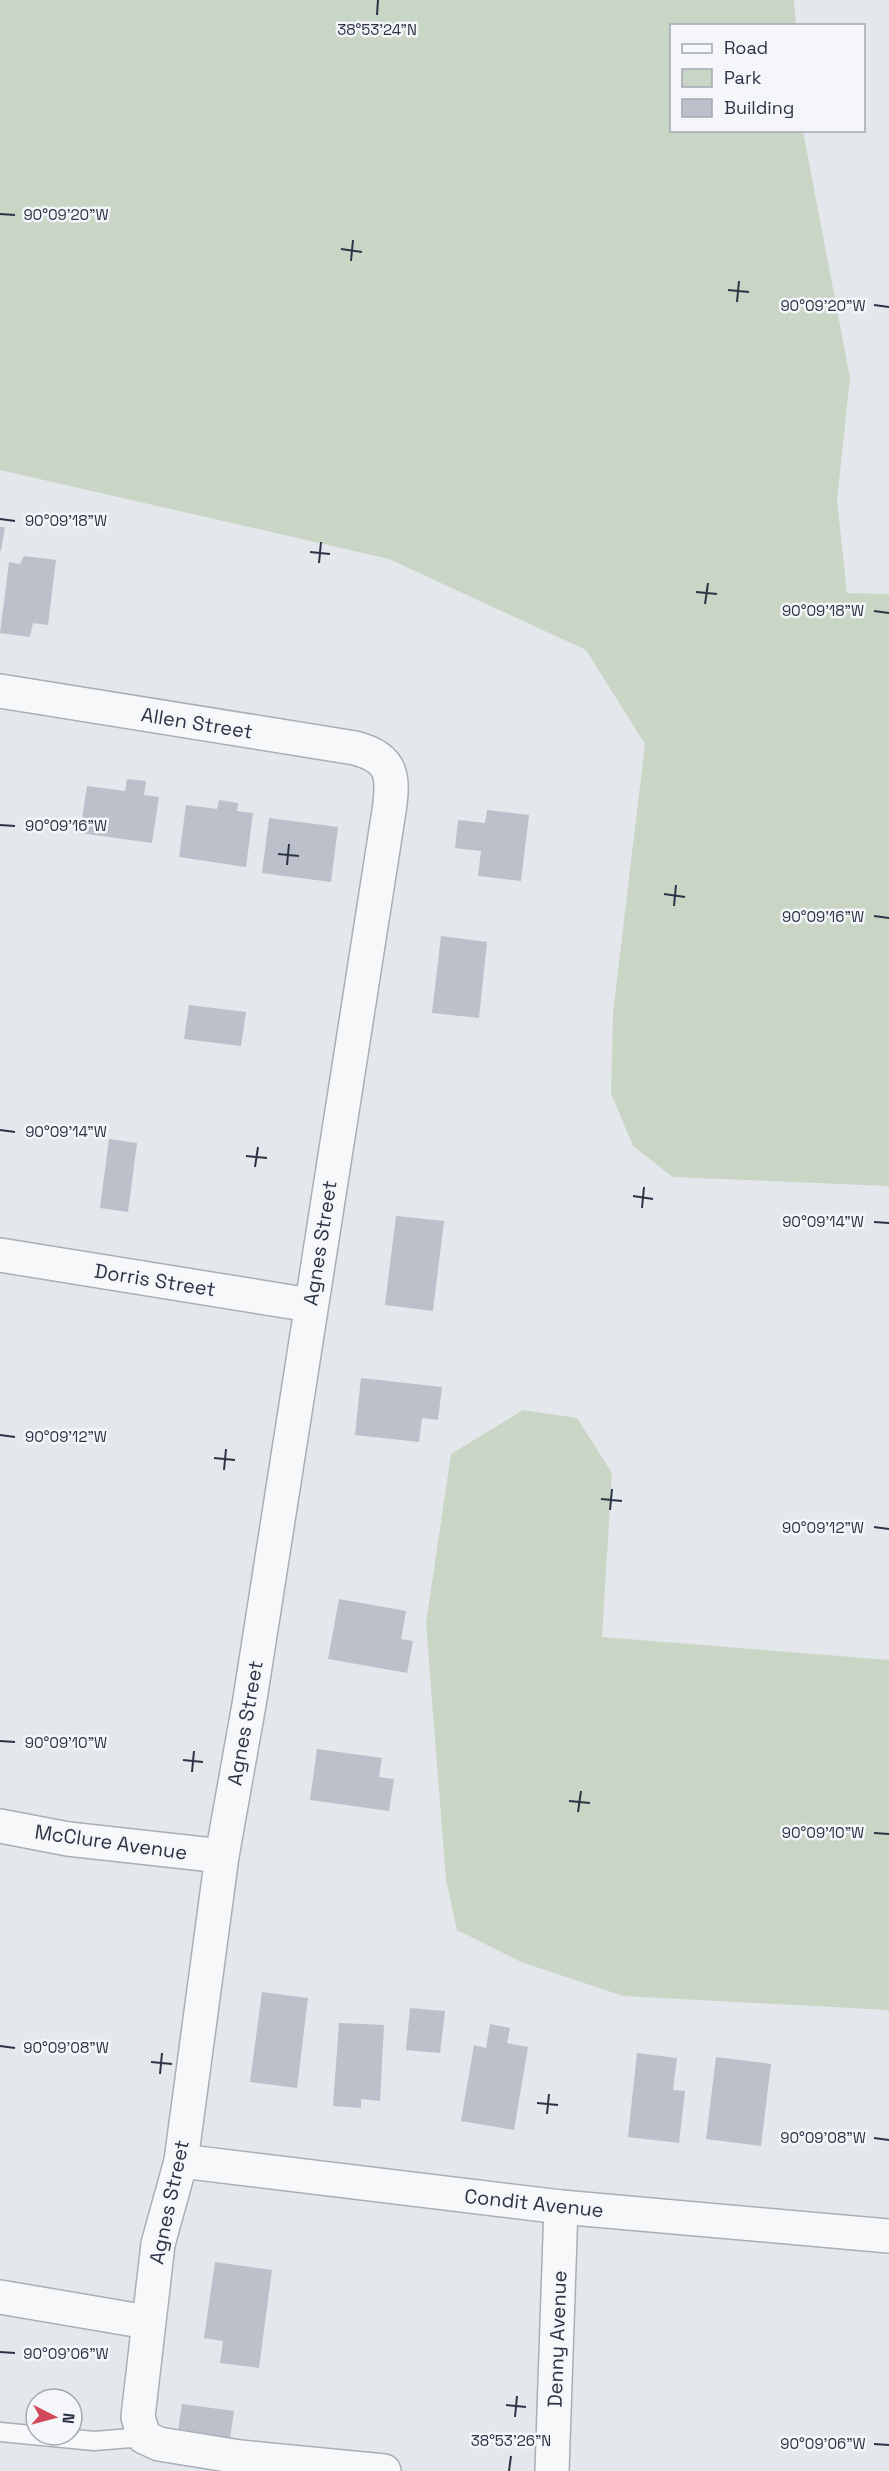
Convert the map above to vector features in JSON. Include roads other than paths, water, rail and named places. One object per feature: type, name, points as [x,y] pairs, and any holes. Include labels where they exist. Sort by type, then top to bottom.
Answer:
[{"type":"street","name":"Allen Street","points":[[0,691],[355,748],[370,752],[388,768]]},
{"type":"street","name":"Agnes Street","points":[[144,2437],[138,2417],[147,2322],[158,2244],[181,2161],[222,1856],[250,1699],[392,793],[388,768]]},
{"type":"street","name":"Dorris Street","points":[[0,1255],[310,1305]]},
{"type":"street","name":"McClure Avenue","points":[[0,1826],[68,1839],[222,1856]]},
{"type":"street","name":"Condit Avenue","points":[[181,2161],[561,2207],[889,2236]]},
{"type":"street","name":"Denny Avenue","points":[[552,2471],[561,2207]]},
{"type":"street","points":[[0,2297],[147,2322]]},
{"type":"street","points":[[144,2437],[159,2444],[240,2457],[384,2471]]},
{"type":"lane","points":[[0,2432],[94,2441],[144,2437]]}]
